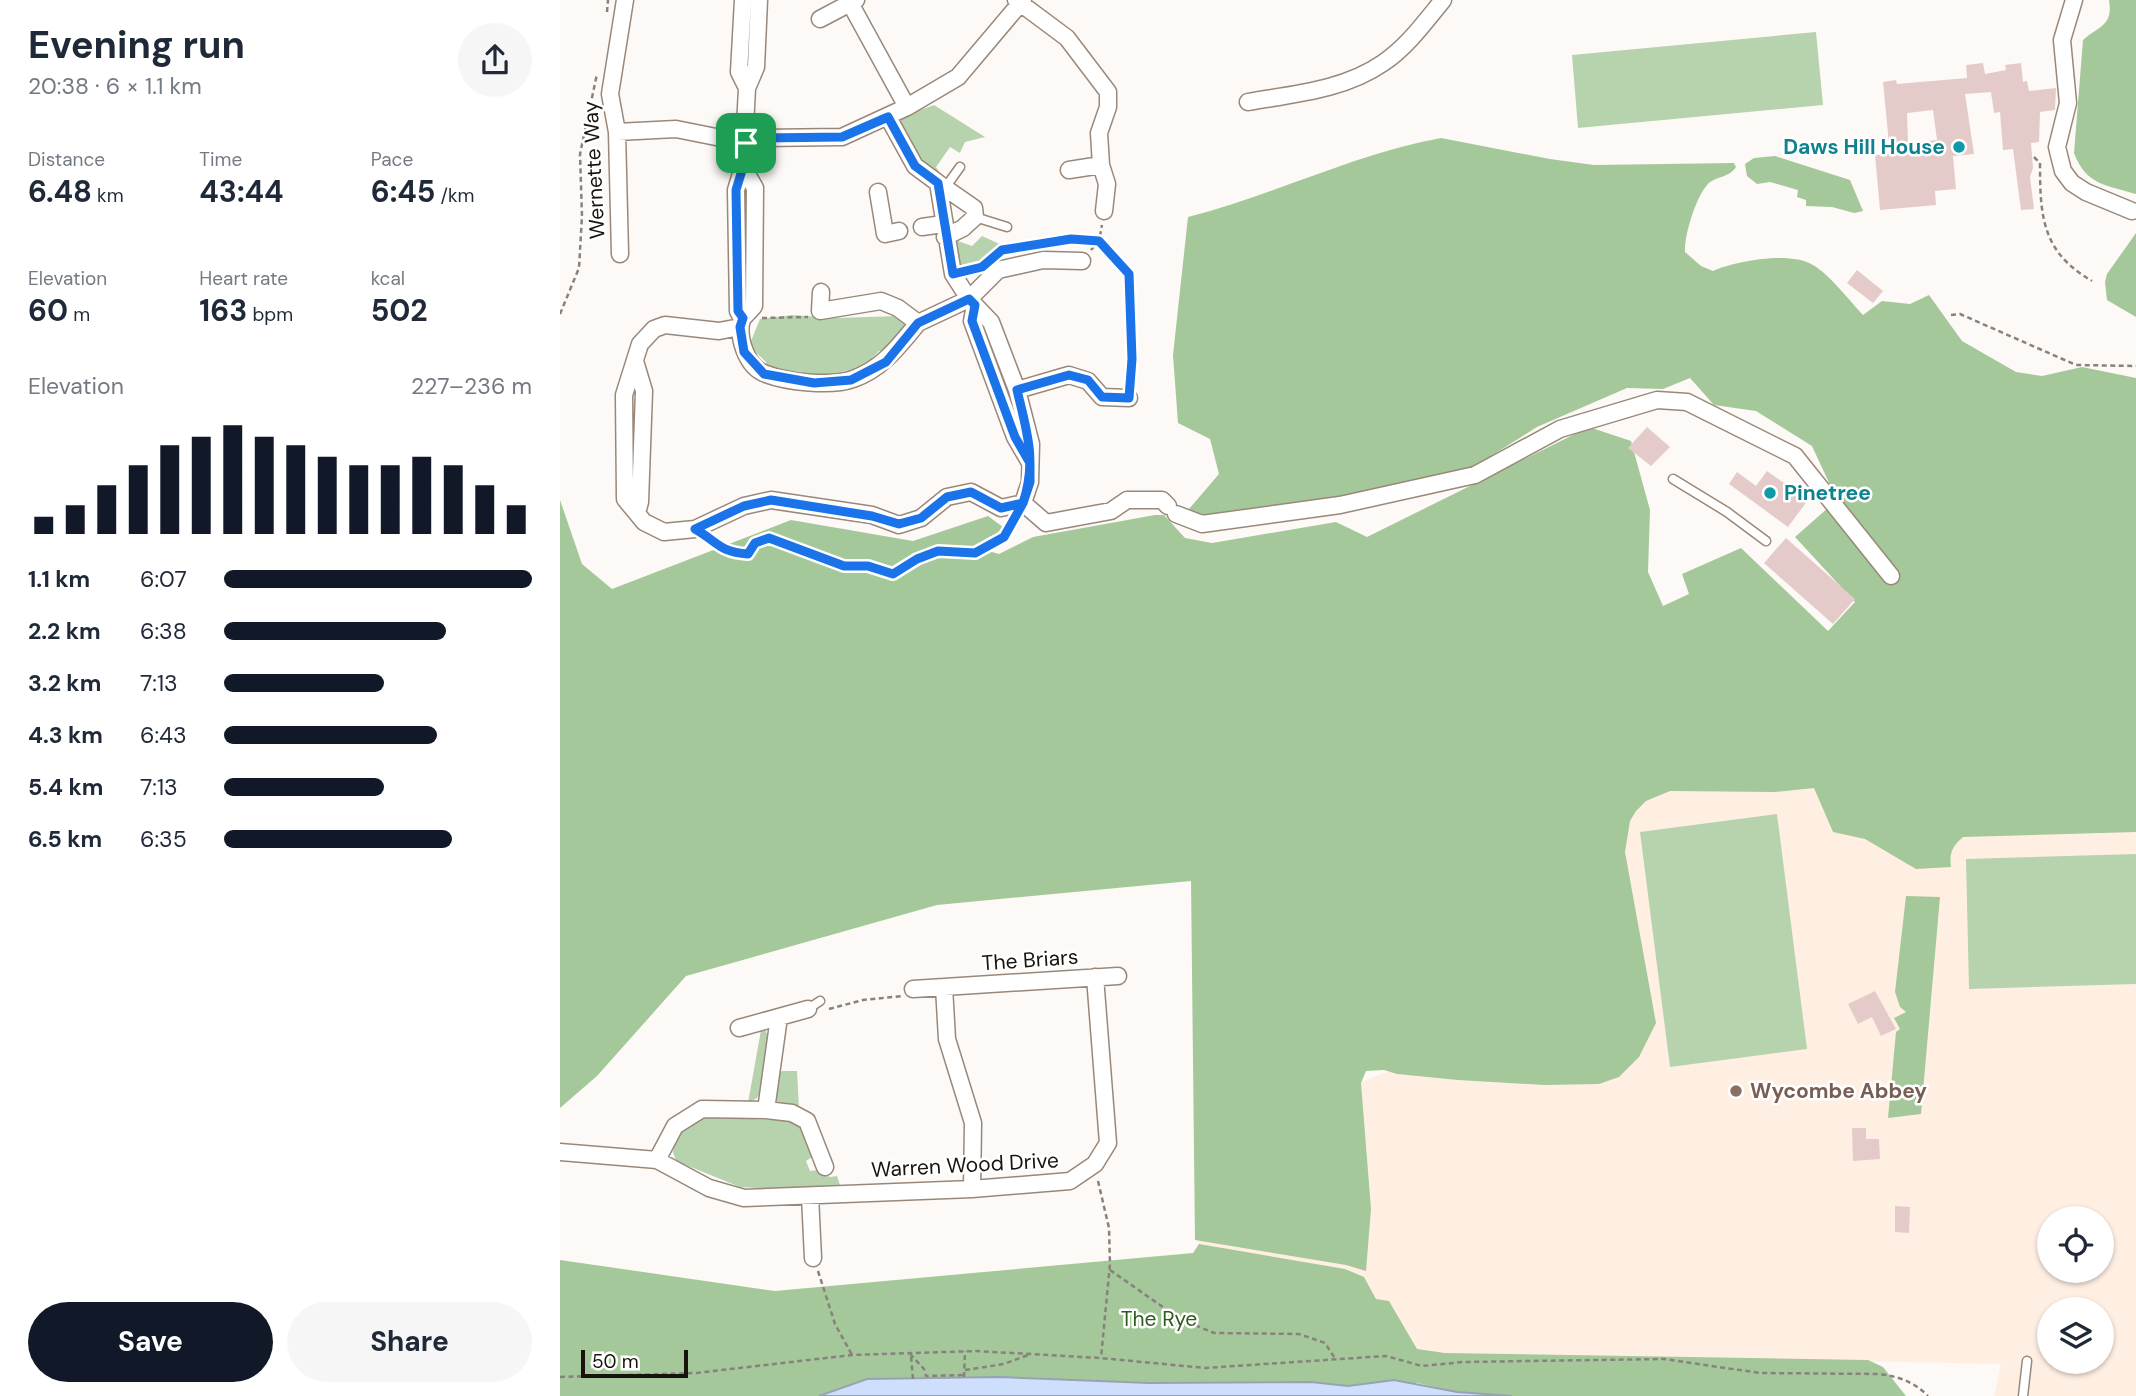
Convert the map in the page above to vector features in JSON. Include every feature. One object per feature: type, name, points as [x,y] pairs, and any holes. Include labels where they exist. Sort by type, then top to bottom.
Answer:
[{"type":"street","name":"Wernette Way","points":[[620,254],[617,132],[610,94],[625,0]]},
{"type":"street","points":[[743,0],[739,72],[747,88]]},
{"type":"street","points":[[759,0],[756,67],[747,88],[746,143],[736,190],[738,311],[744,352],[764,374],[814,383],[851,380],[886,362],[918,323],[972,302],[998,270],[1043,260],[1082,261]]},
{"type":"street","points":[[1260,105],[1361,75],[1384,62],[1403,46],[1443,0]]},
{"type":"street","points":[[2074,0],[2062,40],[2068,103],[2057,147],[2063,171],[2072,183],[2086,192],[2132,211]]},
{"type":"street","points":[[617,132],[676,129],[746,143],[762,138],[842,137],[888,117],[958,77],[1020,1],[1067,38],[1108,92],[1108,107],[1099,133],[1101,165],[1107,184],[1104,211]]},
{"type":"street","points":[[820,19],[853,2],[907,107]]},
{"type":"street","points":[[888,117],[915,166],[974,208],[975,217],[963,228],[944,230],[922,227]]},
{"type":"street","points":[[1069,170],[1101,165]]},
{"type":"street","points":[[942,186],[944,230],[953,274],[972,302],[991,322],[1017,390],[1031,444],[1030,482],[1023,503]]},
{"type":"street","points":[[878,192],[885,234],[899,231]]},
{"type":"street","points":[[821,292],[820,311],[881,301],[898,308],[918,323]]},
{"type":"street","points":[[972,302],[972,321],[1015,437],[1030,463]]},
{"type":"street","points":[[741,323],[719,331],[665,325],[654,328],[640,344],[624,395],[625,499],[644,522],[664,532],[695,529],[744,506],[771,500],[872,516],[899,524],[921,518],[947,497],[971,492],[1001,508],[1023,503]]},
{"type":"street","points":[[1017,390],[1069,375],[1088,380],[1102,397],[1129,398]]},
{"type":"street","points":[[1023,503],[1046,523],[1111,511],[1127,500],[1162,500],[1172,510],[1202,524],[1340,505],[1475,475],[1560,429],[1657,400],[1687,401],[1795,456],[1891,576]]},
{"type":"street","name":"The Briars","points":[[913,989],[1118,976]]},
{"type":"street","points":[[1094,1164],[1108,1143],[1096,977]]},
{"type":"street","points":[[944,987],[947,1039],[973,1123],[972,1189]]},
{"type":"street","points":[[739,1028],[814,1005]]},
{"type":"street","points":[[766,1110],[779,1017]]},
{"type":"street","points":[[657,1160],[675,1126],[702,1109],[766,1110],[792,1113],[807,1121],[825,1167]]},
{"type":"street","name":"Warren Wood Drive","points":[[560,1152],[657,1160],[709,1188],[744,1198],[841,1192],[972,1189],[1070,1181],[1094,1164]]},
{"type":"street","points":[[810,1196],[813,1258]]},
{"type":"lane","points":[[942,186],[960,167]]},
{"type":"lane","points":[[975,217],[1007,227]]},
{"type":"lane","points":[[1673,479],[1727,512],[1766,541]]},
{"type":"lane","points":[[2023,1396],[2027,1361]]},
{"type":"path","points":[[606,23],[608,0]]},
{"type":"path","points":[[560,314],[579,268],[582,216],[580,154],[597,74]]},
{"type":"path","points":[[2034,157],[2040,163],[2044,215],[2051,243],[2064,261],[2092,281]]},
{"type":"path","points":[[992,259],[1002,250],[1071,239],[1099,241],[1129,274],[1132,359],[1129,398]]},
{"type":"path","points":[[741,323],[808,317],[820,311]]},
{"type":"path","points":[[1951,315],[1960,314],[2076,365],[2136,366]]},
{"type":"path","points":[[695,529],[726,552],[748,554],[755,543],[769,538],[844,566],[868,566],[893,574],[917,559],[938,551],[975,553],[1004,537],[1023,503]]},
{"type":"path","points":[[814,1005],[811,1013],[863,1000],[906,995],[913,989]]},
{"type":"path","points":[[1094,1164],[1109,1228],[1110,1270],[1101,1358]]},
{"type":"path","points":[[813,1258],[835,1324],[852,1355]]},
{"type":"path","points":[[1110,1270],[1180,1319],[1213,1333],[1299,1334],[1325,1343],[1336,1360]]},
{"type":"path","points":[[560,1377],[696,1373],[852,1355],[965,1351],[1031,1353],[1205,1368],[1386,1356],[1422,1366],[1463,1362],[1664,1359],[1760,1373],[1880,1374],[1899,1377],[1917,1385],[1928,1396]]},
{"type":"path","points":[[964,1374],[965,1351]]},
{"type":"path","points":[[910,1354],[924,1369],[926,1376],[937,1377],[964,1374],[1004,1364],[1031,1353]]},
{"type":"path","points":[[910,1354],[913,1379]]},
{"type":"shaded area","name":"Wycombe Abbey","points":[[1822,764],[2136,812],[2136,1396],[1994,1396],[2001,1364],[1445,1353],[1391,1346],[1194,1253],[1258,1120],[1413,1062],[1606,788]]},
{"type":"green space","points":[[2109,0],[2136,0],[2136,194],[2106,186],[2091,178],[2074,153],[2083,40],[2107,20]]},
{"type":"green space","points":[[1816,32],[1823,105],[1578,128],[1572,55]]},
{"type":"green space","points":[[934,105],[985,137],[965,142],[960,153],[950,147],[936,167],[943,178],[914,152],[901,126],[900,117]]},
{"type":"green space","points":[[1441,138],[1594,165],[1734,163],[1736,167],[1733,171],[1708,184],[1699,197],[1692,216],[1685,252],[1701,266],[1713,271],[1763,259],[1803,261],[1826,275],[1863,315],[1882,301],[1910,304],[1929,295],[1962,341],[2016,372],[2042,376],[2082,367],[2136,378],[2136,832],[1963,837],[1952,850],[1951,867],[1916,869],[1865,839],[1833,832],[1814,788],[1775,792],[1670,791],[1646,801],[1630,821],[1625,852],[1656,1023],[1639,1057],[1619,1077],[1599,1084],[1544,1085],[1458,1080],[1397,1074],[1384,1070],[1366,1071],[1361,1083],[1371,1209],[1366,1271],[1346,1265],[1195,1240],[1191,881],[937,905],[686,976],[597,1076],[560,1108],[560,500],[582,564],[612,589],[791,520],[913,541],[988,516],[1003,527],[982,549],[999,554],[1033,537],[1155,515],[1164,515],[1185,538],[1212,543],[1336,522],[1367,537],[1589,427],[1631,441],[1650,510],[1648,572],[1663,606],[1689,594],[1682,574],[1741,548],[1828,631],[1855,602],[1795,537],[1837,500],[1812,446],[1756,411],[1714,405],[1690,378],[1663,389],[1627,388],[1537,427],[1467,471],[1378,490],[1207,518],[1189,509],[1219,474],[1210,439],[1178,423],[1173,355],[1188,217],[1252,198],[1377,154]]},
{"type":"green space","points":[[1775,156],[1850,180],[1863,211],[1854,213],[1832,207],[1806,206],[1806,200],[1797,197],[1798,190],[1770,182],[1757,184],[1747,176],[1745,164],[1754,158]]},
{"type":"green space","points":[[2136,233],[2136,317],[2107,300],[2105,282],[2107,274]]},
{"type":"green space","points":[[982,236],[1004,246],[983,264],[959,273],[955,242],[972,246]]},
{"type":"green space","points":[[792,315],[835,318],[899,316],[906,327],[886,352],[879,351],[872,358],[871,364],[861,370],[847,370],[828,379],[803,372],[768,371],[766,362],[749,346],[760,319]]},
{"type":"green space","points":[[1777,814],[1807,1049],[1670,1067],[1640,832]]},
{"type":"green space","points":[[2136,854],[2136,984],[1969,989],[1966,859]]},
{"type":"green space","points":[[1906,896],[1940,897],[1921,1114],[1888,1118],[1896,1032],[1900,1029],[1894,1018],[1906,1012],[1900,1007],[1895,992]]},
{"type":"green space","points":[[761,1030],[765,1030],[769,1037],[760,1093],[748,1103]]},
{"type":"green space","points":[[782,1071],[797,1071],[799,1108],[774,1102],[778,1074]]},
{"type":"green space","points":[[705,1117],[795,1121],[803,1127],[810,1141],[812,1157],[806,1161],[810,1171],[817,1170],[830,1177],[837,1176],[840,1185],[786,1190],[740,1187],[676,1161],[673,1152],[680,1134],[693,1122]]},
{"type":"green space","name":"The Rye","points":[[1199,1244],[1345,1269],[1364,1277],[1376,1299],[1389,1301],[1417,1349],[1445,1353],[1868,1360],[1883,1367],[1906,1396],[1512,1396],[1457,1392],[1417,1383],[1348,1386],[1311,1382],[1149,1383],[999,1377],[867,1379],[819,1396],[560,1396],[560,1260],[775,1291],[1193,1253]]},
{"type":"water","points":[[999,1377],[1149,1383],[1311,1382],[1348,1386],[1394,1380],[1457,1392],[1512,1396],[819,1396],[867,1379]]},
{"type":"building","name":"Daws Hill House","points":[[1983,63],[1985,74],[2006,70],[2005,65],[2021,63],[2023,82],[2027,81],[2029,91],[2056,88],[2055,110],[2040,112],[2039,142],[2031,143],[2033,168],[2030,177],[2034,209],[2021,210],[2013,149],[2003,150],[2000,112],[1994,113],[1991,92],[1965,94],[1974,154],[1953,156],[1956,189],[1935,191],[1936,205],[1880,210],[1875,155],[1890,154],[1883,82],[1896,80],[1897,84],[1967,78],[1966,65]],"holes":[[[1933,110],[1937,140],[1908,143],[1907,113]]]},
{"type":"building","points":[[1857,270],[1883,291],[1873,303],[1847,283]]},
{"type":"building","points":[[1647,427],[1670,447],[1651,466],[1628,448]]},
{"type":"building","name":"Pinetree","points":[[1767,471],[1808,500],[1788,527],[1729,484],[1737,472],[1756,486]]},
{"type":"building","points":[[1786,538],[1855,599],[1833,624],[1764,563]]},
{"type":"building","points":[[1875,991],[1896,1029],[1881,1036],[1872,1017],[1858,1024],[1848,1004]]},
{"type":"building","points":[[1852,1128],[1866,1128],[1866,1139],[1879,1139],[1880,1159],[1853,1161]]},
{"type":"building","points":[[1895,1206],[1910,1207],[1909,1233],[1895,1232]]},
{"type":"place","name":"Daws Hill House","points":[[1959,147]]},
{"type":"place","name":"Pinetree","points":[[1770,493]]},
{"type":"place","name":"Wycombe Abbey","points":[[1736,1091]]},
{"type":"route","points":[[746,143],[736,190],[738,311],[743,318],[740,327],[744,352],[764,374],[814,383],[851,380],[886,362],[918,323],[969,299],[975,305],[972,321],[1015,437],[1030,463],[1030,482],[1023,503],[1004,537],[975,553],[938,551],[917,559],[893,574],[868,566],[844,566],[769,538],[755,543],[748,554],[726,552],[695,529],[744,506],[771,500],[872,516],[899,524],[921,518],[947,497],[971,492],[1001,508],[1023,503],[1030,482],[1031,444],[1017,390],[1069,375],[1088,380],[1102,397],[1129,398],[1132,359],[1129,274],[1099,241],[1071,239],[1002,250],[982,267],[953,274],[938,183],[915,166],[888,117],[842,137],[762,138],[746,143]]}]
